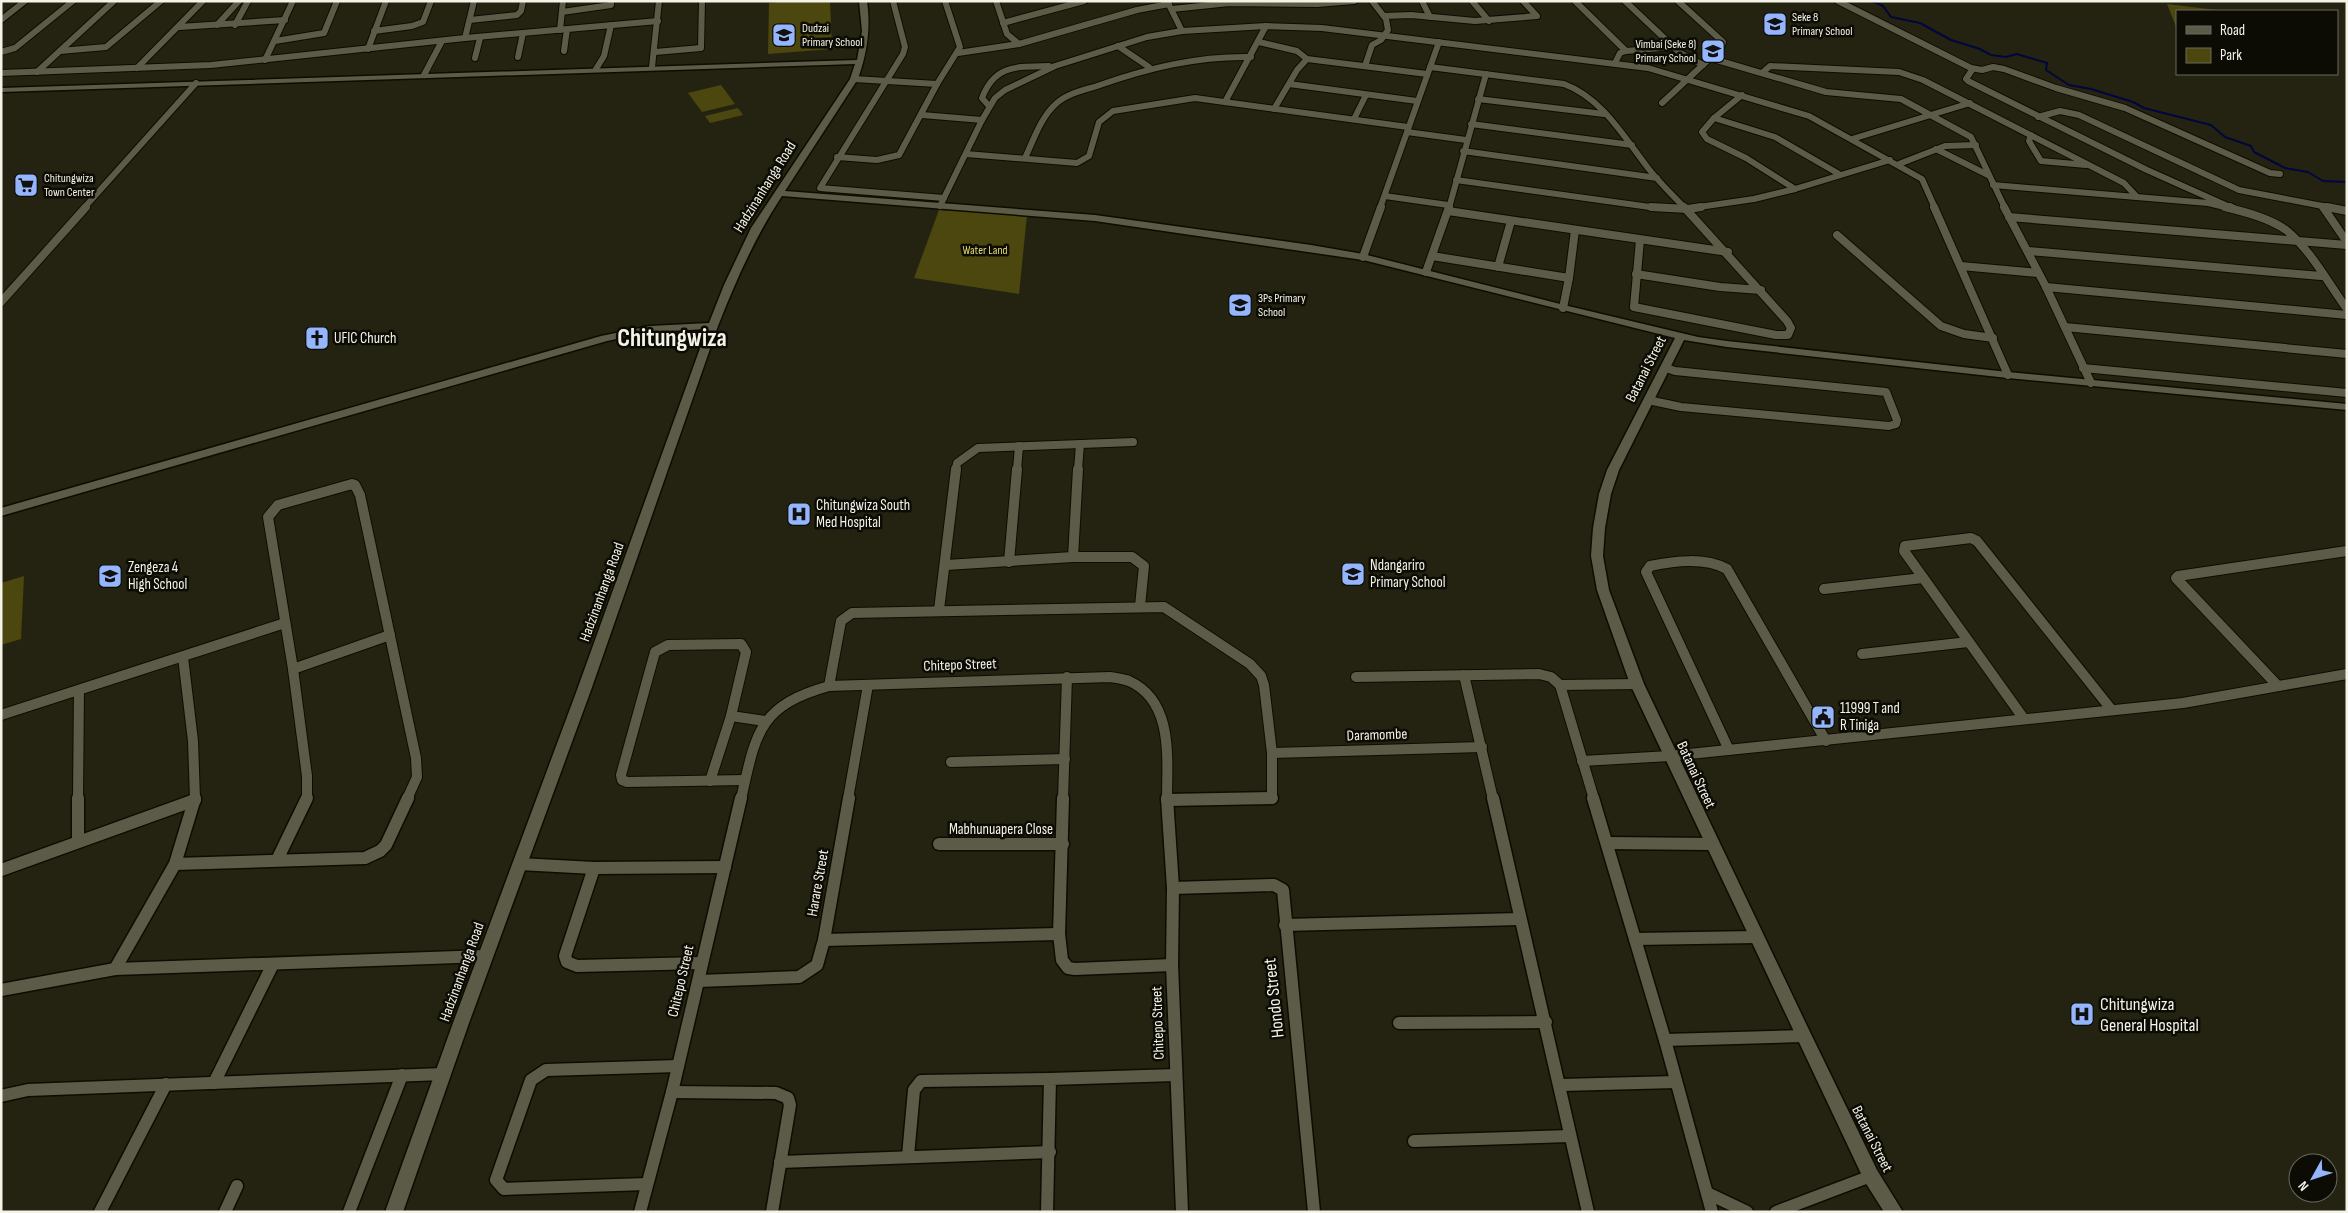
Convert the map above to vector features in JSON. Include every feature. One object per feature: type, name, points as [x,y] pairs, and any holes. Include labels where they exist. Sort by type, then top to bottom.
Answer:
[{"type":"street","points":[[1,20],[25,1]]},
{"type":"street","points":[[1,52],[15,48],[73,1]]},
{"type":"street","points":[[37,72],[114,1]]},
{"type":"street","points":[[60,51],[106,47],[161,1]]},
{"type":"street","points":[[138,68],[203,1]]},
{"type":"street","points":[[217,25],[238,1]]},
{"type":"street","points":[[235,25],[248,1]]},
{"type":"street","points":[[265,60],[293,1]]},
{"type":"street","points":[[275,41],[324,34],[337,1]]},
{"type":"street","points":[[368,49],[386,1]]},
{"type":"street","points":[[374,30],[412,26],[424,22],[431,1]]},
{"type":"street","points":[[466,38],[474,1]]},
{"type":"street","points":[[470,20],[517,15],[521,11],[523,1]]},
{"type":"street","points":[[563,1],[564,51]]},
{"type":"street","points":[[562,12],[611,5],[612,1]]},
{"type":"street","points":[[652,67],[659,1]]},
{"type":"street","points":[[655,52],[701,48],[702,1]]},
{"type":"street","name":"Hadzinanhanga Road","points":[[394,1212],[519,864],[584,690],[713,326],[729,285],[756,228],[854,78],[860,62],[866,20],[863,1]]},
{"type":"street","points":[[893,1],[904,47],[903,54],[837,157],[820,188],[1125,222],[1363,257],[1563,308],[1681,336],[1727,344],[2008,375],[2347,407]]},
{"type":"street","points":[[837,157],[892,159],[899,155],[937,84],[960,47],[945,1]]},
{"type":"street","points":[[996,1],[1007,34],[1019,44]]},
{"type":"street","points":[[1048,1],[1054,10]]},
{"type":"street","points":[[1004,22],[1084,1]]},
{"type":"street","points":[[958,53],[1019,44],[1145,8],[1170,5],[1229,3],[1316,4],[1354,1]]},
{"type":"street","points":[[1366,66],[1372,45],[1385,39],[1388,35],[1388,23],[1372,1]]},
{"type":"street","points":[[1422,1],[1430,17]]},
{"type":"street","points":[[1472,1],[1489,21]]},
{"type":"street","points":[[1384,16],[1399,14],[1489,21],[1537,16],[1523,1]]},
{"type":"street","points":[[1575,1],[1626,51]]},
{"type":"street","points":[[1624,1],[1685,57],[1703,65]]},
{"type":"street","points":[[1662,103],[1721,48],[1723,42],[1678,1]]},
{"type":"street","points":[[1838,1],[1970,68],[1982,70],[1993,67],[2004,69],[2056,88],[2125,108],[2270,173],[2280,174]]},
{"type":"street","points":[[1170,5],[1182,31]]},
{"type":"street","points":[[179,27],[235,25],[285,20]]},
{"type":"street","points":[[1,73],[211,65],[466,38],[658,21]]},
{"type":"street","points":[[596,69],[608,44],[611,25]]},
{"type":"street","points":[[1225,102],[1251,57],[1266,26]]},
{"type":"street","points":[[942,202],[989,106],[1005,90],[1055,66],[1147,37],[1182,31],[1266,26],[1322,28],[1648,68],[1809,116],[1899,164],[1922,179],[2008,375]]},
{"type":"street","points":[[518,57],[523,33]]},
{"type":"street","points":[[474,58],[480,38]]},
{"type":"street","points":[[424,75],[442,41]]},
{"type":"street","points":[[1259,42],[1297,51],[1307,59],[1366,66],[1486,74],[1575,86],[1604,114],[1632,145],[1657,178],[1728,252],[1761,290],[1790,325],[1791,328],[1788,335],[1776,335],[1638,309],[1633,304],[1640,240]]},
{"type":"street","points":[[1363,257],[1417,101],[1440,42]]},
{"type":"street","points":[[1118,46],[1149,67]]},
{"type":"street","points":[[1615,63],[1620,54],[1626,51],[1673,47]]},
{"type":"street","points":[[1025,158],[1043,118],[1054,104],[1065,97],[1149,67],[1187,58],[1231,55],[1251,57]]},
{"type":"street","points":[[1710,58],[1826,92],[1894,97],[1966,133],[1976,145],[1988,175],[2046,287],[2091,383]]},
{"type":"street","points":[[1274,108],[1297,70],[1307,59]]},
{"type":"street","points":[[1,90],[652,67],[860,62]]},
{"type":"street","points":[[989,106],[982,98],[986,84],[996,73],[1025,67],[1055,66]]},
{"type":"street","points":[[1762,73],[1770,66],[1898,72],[1923,80],[2092,165],[2124,183],[2137,197]]},
{"type":"street","points":[[1970,68],[1972,70],[1966,79],[1968,82],[2147,170],[2283,229],[2298,243],[2347,309]]},
{"type":"street","points":[[1426,272],[1448,208],[1470,124],[1486,74]]},
{"type":"street","points":[[854,78],[937,84]]},
{"type":"street","points":[[1,302],[166,120],[196,83]]},
{"type":"street","points":[[1289,84],[1417,101]]},
{"type":"street","points":[[1354,119],[1366,95]]},
{"type":"street","points":[[1742,95],[1714,118],[1702,132],[1707,139],[1746,158],[1795,189]]},
{"type":"street","points":[[966,154],[1077,162],[1085,160],[1089,156],[1099,122],[1113,111],[1195,98],[1354,119],[1466,140]]},
{"type":"street","points":[[1478,99],[1604,114]]},
{"type":"street","points":[[1852,138],[1970,103]]},
{"type":"street","points":[[2038,117],[2060,111],[2079,115],[2239,190],[2347,211]]},
{"type":"street","points":[[922,115],[982,120]]},
{"type":"street","points":[[1714,118],[1784,141],[1839,174]]},
{"type":"street","points":[[1470,124],[1632,145]]},
{"type":"street","points":[[2031,135],[2029,141],[2041,161],[2092,165]]},
{"type":"street","points":[[1899,164],[1945,146],[1976,145]]},
{"type":"street","points":[[1936,149],[1988,175]]},
{"type":"street","points":[[1463,151],[1657,178]]},
{"type":"street","points":[[1456,180],[1650,208],[1688,209],[1754,199],[1795,189],[1839,174],[1890,160]]},
{"type":"street","points":[[1993,185],[2208,203],[2232,208]]},
{"type":"street","points":[[778,193],[942,202]]},
{"type":"street","points":[[1385,196],[1510,221],[1728,252]]},
{"type":"street","points":[[2324,207],[2347,244]]},
{"type":"street","points":[[2009,217],[2298,243],[2347,244]]},
{"type":"street","points":[[1498,267],[1510,221]]},
{"type":"street","points":[[1563,308],[1575,230]]},
{"type":"street","points":[[1837,235],[1941,326],[1964,334],[1993,338]]},
{"type":"street","points":[[2028,251],[2321,276]]},
{"type":"street","points":[[1432,256],[1569,278]]},
{"type":"street","points":[[1961,266],[2038,273]]},
{"type":"street","points":[[1636,274],[1720,287],[1761,290]]},
{"type":"street","points":[[2046,287],[2347,315]]},
{"type":"street","points":[[2333,291],[2347,292]]},
{"type":"street","points":[[1,512],[605,338],[650,329],[713,326]]},
{"type":"street","points":[[2065,326],[2347,354]]},
{"type":"street","name":"Batanai Street","points":[[1681,336],[1613,470],[1605,494],[1597,556],[1603,590],[1637,684],[1711,844],[1871,1176],[1894,1212]]},
{"type":"street","points":[[1648,400],[1681,407],[1888,426],[1896,424],[1897,420],[1886,392],[1675,371],[1666,368]]},
{"type":"street","points":[[2083,368],[2347,393]]},
{"type":"street","points":[[939,610],[946,566],[957,463],[978,448],[1133,442]]},
{"type":"street","points":[[1073,557],[1080,444]]},
{"type":"street","points":[[1009,562],[1019,446]]},
{"type":"street","points":[[175,864],[365,858],[380,852],[386,845],[412,789],[417,770],[360,495],[355,485],[352,484],[278,505],[269,513],[269,528],[293,669],[308,776],[306,799],[277,860]]},
{"type":"street","points":[[2024,719],[1922,578],[1904,551],[1905,546],[1975,539],[2110,710]]},
{"type":"street","points":[[2278,686],[2176,578],[2178,576],[2347,551]]},
{"type":"street","points":[[946,566],[1073,557],[1132,557],[1140,560],[1144,566],[1140,606]]},
{"type":"street","points":[[1729,750],[1646,572],[1650,566],[1703,562],[1718,564],[1727,569],[1826,741]]},
{"type":"street","points":[[1824,589],[1922,578]]},
{"type":"street","points":[[829,686],[841,621],[858,612],[1164,607],[1257,670],[1264,685],[1272,753],[1272,799],[1168,800]]},
{"type":"street","points":[[1,715],[285,623]]},
{"type":"street","points":[[293,669],[390,635]]},
{"type":"street","points":[[1862,654],[1968,642]]},
{"type":"street","points":[[710,780],[731,716],[746,652],[744,646],[738,643],[668,644],[657,650],[621,774],[622,780],[627,782],[745,780]]},
{"type":"street","points":[[115,969],[175,864],[195,800],[193,741],[183,657]]},
{"type":"street","points":[[1356,678],[1539,674],[1552,676],[1560,685],[1665,1040],[1712,1212]]},
{"type":"street","points":[[1582,761],[1670,756],[1826,741],[2183,702],[2347,674]]},
{"type":"street","points":[[1464,675],[1520,919],[1561,1085],[1570,1136],[1588,1212]]},
{"type":"street","points":[[1067,677],[1059,934],[1062,960],[1068,968],[1075,970],[1172,966]]},
{"type":"street","name":"Chitepo Street","points":[[640,1212],[699,981],[745,780],[756,740],[765,722],[786,700],[798,694],[829,686],[1067,677],[1120,678],[1135,684],[1147,694],[1160,714],[1167,734],[1168,800],[1173,888],[1172,966],[1182,1212]]},
{"type":"street","points":[[1560,685],[1637,684]]},
{"type":"street","name":"Harare Street","points":[[699,981],[799,977],[817,966],[824,940],[868,685]]},
{"type":"street","points":[[78,841],[79,690]]},
{"type":"street","points":[[731,716],[765,722]]},
{"type":"street","name":"Daramombe","points":[[1272,753],[1482,748]]},
{"type":"street","points":[[951,762],[1065,759]]},
{"type":"street","points":[[1,870],[195,800]]},
{"type":"street","points":[[1607,843],[1711,844]]},
{"type":"street","name":"Mabhunuapera Close","points":[[939,844],[1063,844]]},
{"type":"street","points":[[519,864],[594,868],[725,867]]},
{"type":"street","points":[[594,868],[565,956],[567,962],[577,966],[702,964]]},
{"type":"street","name":"Hondo Street","points":[[1173,888],[1274,885],[1283,890],[1314,1212]]},
{"type":"street","points":[[1285,925],[1520,919]]},
{"type":"street","points":[[824,940],[1059,934]]},
{"type":"street","points":[[1635,939],[1756,937]]},
{"type":"street","points":[[1,990],[115,969],[486,956]]},
{"type":"street","points":[[214,1083],[273,964]]},
{"type":"street","points":[[1399,1023],[1546,1022]]},
{"type":"street","points":[[1665,1040],[1802,1036]]},
{"type":"street","points":[[646,1184],[504,1189],[496,1180],[531,1080],[546,1070],[678,1066]]},
{"type":"street","points":[[1,1096],[28,1090],[443,1074]]},
{"type":"street","points":[[349,1212],[402,1075]]},
{"type":"street","points":[[908,1156],[914,1090],[921,1081],[1176,1075]]},
{"type":"street","points":[[1048,1212],[1050,1079]]},
{"type":"street","points":[[1561,1085],[1676,1082]]},
{"type":"street","points":[[100,1212],[166,1084]]},
{"type":"street","points":[[672,1092],[784,1094],[788,1098],[790,1105],[772,1212]]},
{"type":"street","points":[[1414,1141],[1570,1136]]},
{"type":"street","points":[[780,1162],[1050,1152]]},
{"type":"street","points":[[1776,1212],[1871,1176]]},
{"type":"street","points":[[225,1212],[237,1186]]},
{"type":"street","points":[[1707,1193],[1747,1212]]},
{"type":"green space","points":[[830,1],[832,49],[768,54],[769,3]]},
{"type":"green space","points":[[2167,4],[2217,10],[2176,10],[2176,26]]},
{"type":"green space","points":[[721,85],[735,104],[702,112],[688,93]]},
{"type":"green space","points":[[738,108],[743,115],[710,123],[705,116]]},
{"type":"green space","name":"Water Land","points":[[939,210],[1027,215],[1019,294],[914,278]]},
{"type":"green space","points":[[24,576],[21,639],[1,645],[1,583]]},
{"type":"waterway","points":[[1872,1],[1883,6],[1891,17],[1920,23],[1951,40],[1980,49],[1991,55],[2006,57],[2017,54],[2047,63],[2046,70],[2069,85],[2091,89],[2133,102],[2144,108],[2211,125],[2225,137],[2251,146],[2254,152],[2285,168],[2308,172],[2323,181],[2347,182]]},
{"type":"place","name":"Seke 8 Primary School","points":[[1775,24]]},
{"type":"place","name":"Dudzai Primary School","points":[[784,35]]},
{"type":"place","name":"Vimbai (Seke 8) Primary School","points":[[1713,51]]},
{"type":"place","name":"Chitungwiza Town Center","points":[[26,185]]},
{"type":"place","name":"3Ps Primary School","points":[[1240,305]]},
{"type":"place","name":"UFIC Church","points":[[317,338]]},
{"type":"place","name":"Chitungwiza South Med Hospital","points":[[799,514]]},
{"type":"place","name":"Ndangariro Primary School","points":[[1353,574]]},
{"type":"place","name":"Zengeza 4 High School","points":[[110,576]]},
{"type":"place","name":"11999 T and R Tiniga","points":[[1823,717]]},
{"type":"place","name":"Chitungwiza General Hospital","points":[[2082,1014]]},
{"type":"district","name":"Chitungwiza","points":[[672,338]]}]
